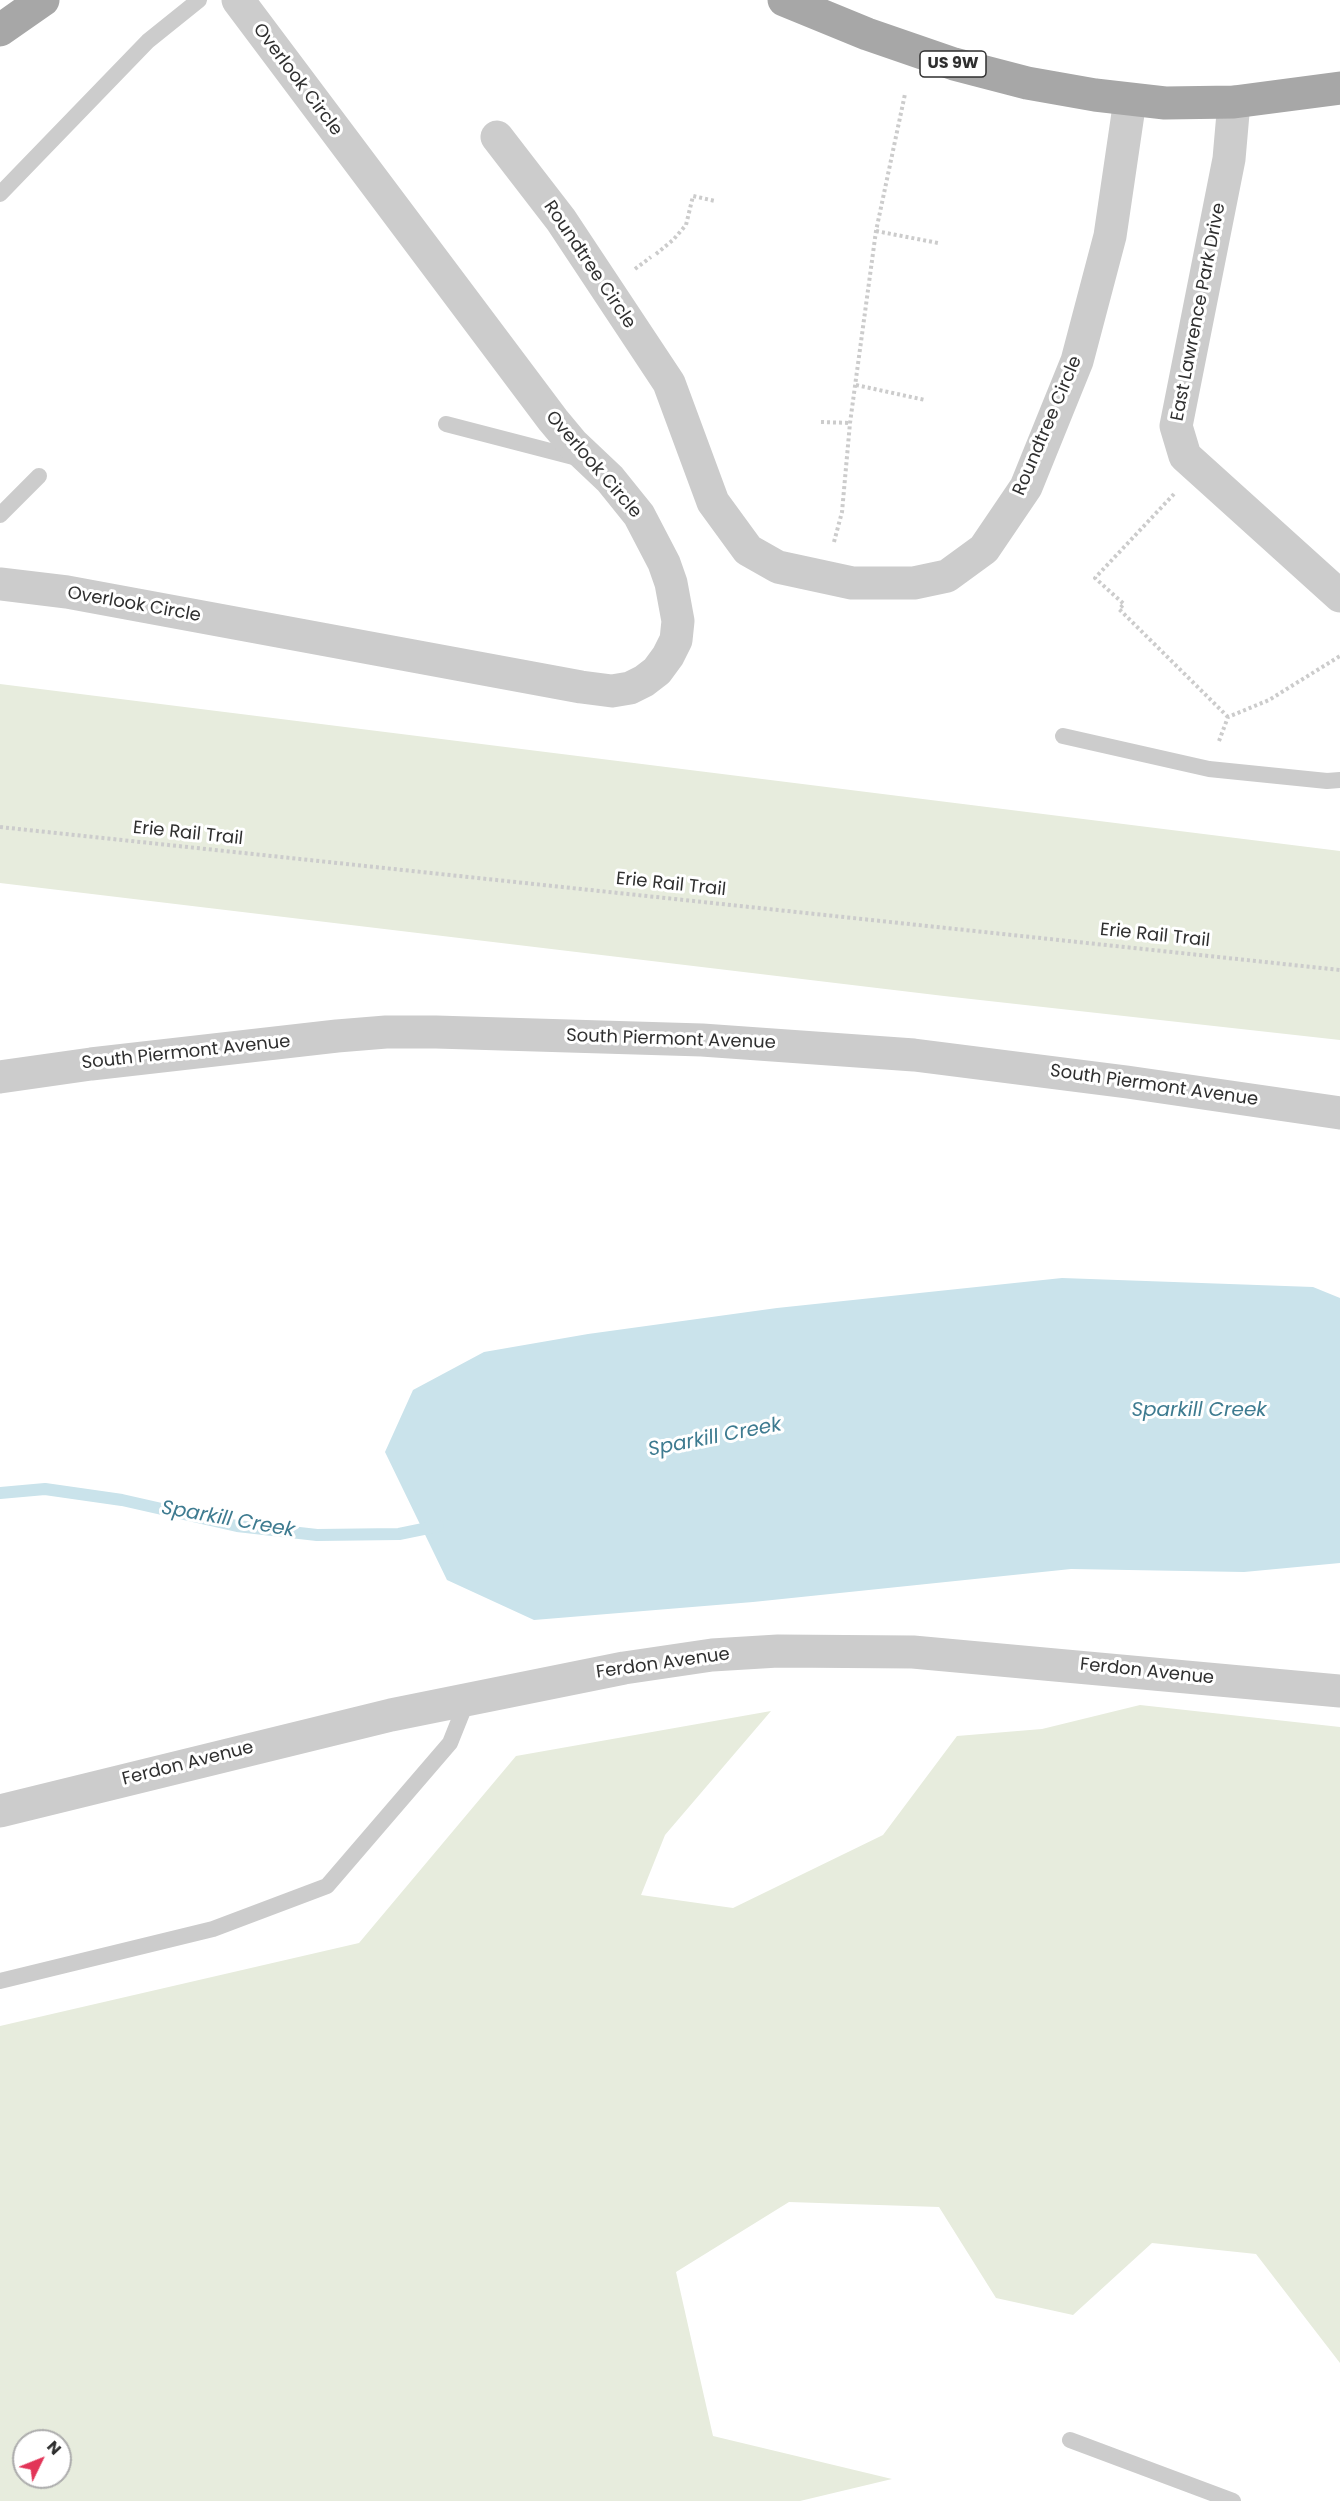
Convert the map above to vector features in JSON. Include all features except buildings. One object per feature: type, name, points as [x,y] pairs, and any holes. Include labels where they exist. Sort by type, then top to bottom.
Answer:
[{"type":"main road","points":[[0,30],[43,0]]},
{"type":"main road","name":"US 9W","points":[[788,1],[867,34],[954,64],[1027,83],[1130,100],[1165,103],[1234,102],[1340,88]]},
{"type":"street","name":"Overlook Circle","points":[[0,584],[67,592],[581,687],[612,690],[630,688],[657,671],[668,656],[676,639],[678,621],[676,602],[664,563],[639,515],[610,479],[553,420],[238,0]]},
{"type":"street","name":"Roundtree Circle","points":[[497,137],[561,220],[669,383],[713,502],[747,550],[778,567],[852,583],[914,583],[947,576],[984,549],[1026,487],[1077,361],[1110,236],[1130,100]]},
{"type":"street","name":"East Lawrence Park Drive","points":[[1234,102],[1228,159],[1176,426],[1185,456],[1340,596]]},
{"type":"street","name":"South Piermont Avenue","points":[[0,1077],[91,1064],[325,1038],[386,1032],[436,1032],[702,1040],[914,1055],[1115,1080],[1340,1113]]},
{"type":"street","name":"Ferdon Avenue","points":[[0,1811],[315,1732],[468,1698],[624,1668],[712,1656],[778,1651],[913,1652],[1340,1691]]},
{"type":"lane","points":[[0,194],[148,41],[199,0]]},
{"type":"lane","points":[[446,424],[593,462]]},
{"type":"lane","points":[[0,515],[39,476]]},
{"type":"lane","points":[[1063,736],[1209,769],[1327,781],[1340,780]]},
{"type":"lane","points":[[0,1981],[213,1929],[327,1886],[450,1743],[468,1698]]},
{"type":"lane","points":[[1070,2440],[1233,2501]]},
{"type":"path","points":[[842,512],[850,423],[876,231],[905,94]]},
{"type":"path","points":[[656,254],[686,225],[693,196],[715,201]]},
{"type":"path","points":[[876,231],[938,243]]},
{"type":"path","points":[[856,385],[925,400]]},
{"type":"path","points":[[821,422],[850,423]]},
{"type":"path","points":[[1162,507],[1095,578],[1124,604],[1119,609],[1228,717]]},
{"type":"path","points":[[1219,741],[1228,717],[1269,700],[1340,656]]},
{"type":"path","name":"Erie Rail Trail","points":[[0,827],[1340,970]]},
{"type":"shaded area","points":[[0,684],[1340,851],[1340,1040],[944,996],[0,883]]},
{"type":"shaded area","points":[[1140,1705],[1340,1727],[1340,2363],[1256,2254],[1152,2243],[1073,2315],[996,2298],[939,2207],[789,2202],[676,2272],[713,2436],[892,2479],[800,2501],[0,2501],[0,2026],[359,1943],[516,1756],[771,1711],[665,1835],[641,1895],[733,1908],[883,1835],[957,1736],[1042,1729]]},
{"type":"water","points":[[1062,1278],[1313,1287],[1340,1298],[1340,1563],[1244,1572],[1071,1569],[753,1602],[534,1620],[447,1580],[385,1452],[413,1390],[484,1352],[588,1334],[777,1308]]},
{"type":"waterway","name":"Sparkill Creek","points":[[0,1493],[45,1489],[122,1500],[237,1526],[317,1535],[399,1534],[438,1526]]}]
